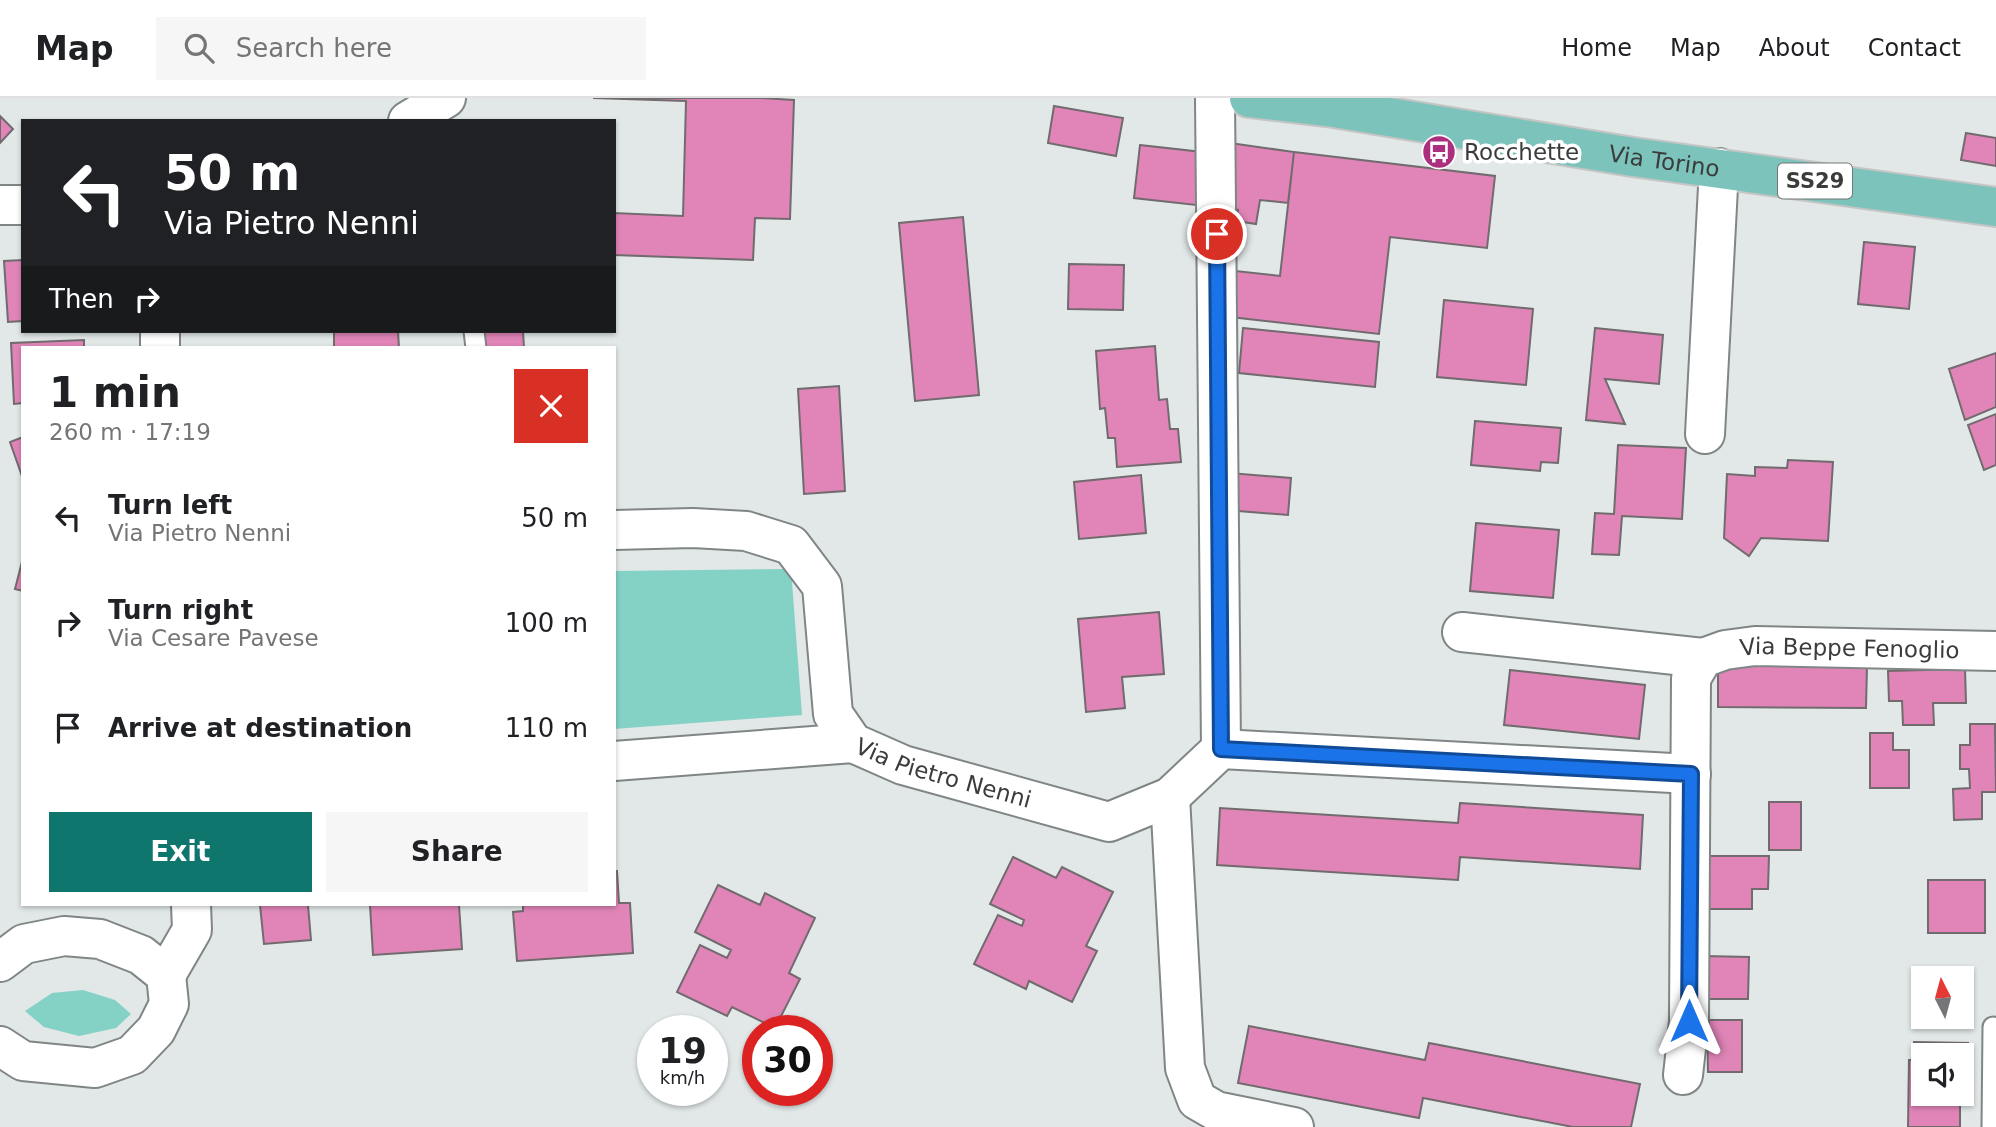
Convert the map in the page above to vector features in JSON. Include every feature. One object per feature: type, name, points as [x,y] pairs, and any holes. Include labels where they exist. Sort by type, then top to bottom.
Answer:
[{"type":"main road","name":"Via Torino","points":[[1250,98],[1335,103],[1633,157],[1996,207]]},
{"type":"street","points":[[1215,98],[1221,749],[1691,774]]},
{"type":"street","points":[[1705,434],[1719,168]]},
{"type":"street","points":[[0,205],[21,205]]},
{"type":"street","name":"Via Pietro Nenni","points":[[616,530],[693,528],[746,531],[791,545],[822,586],[834,714],[853,743],[903,765],[1109,822],[1170,797],[1221,749]]},
{"type":"street","name":"Via Beppe Fenoglio","points":[[1462,632],[1703,658],[1726,650],[1755,646],[1996,651]]},
{"type":"street","points":[[1683,1075],[1689,1021],[1691,678],[1703,658]]},
{"type":"street","points":[[616,761],[853,743]]},
{"type":"street","points":[[1170,797],[1185,1068],[1196,1100],[1216,1111],[1294,1127]]},
{"type":"street","points":[[8,1055],[95,1068],[132,1055],[156,1030],[169,1004],[166,975],[192,930],[191,906]]},
{"type":"street","points":[[0,962],[24,944],[64,936],[100,939],[141,955],[166,975]]},
{"type":"lane","points":[[1992,1127],[1993,1027]]},
{"type":"green space","points":[[791,569],[802,715],[616,729],[616,571]]},
{"type":"green space","points":[[83,990],[115,1000],[131,1014],[116,1028],[79,1036],[44,1027],[25,1011],[52,993]]},
{"type":"building","points":[[593,98],[794,100],[790,219],[755,218],[753,260],[616,255],[616,213],[683,216],[686,101]]},
{"type":"building","points":[[1054,106],[1123,118],[1116,156],[1048,143]]},
{"type":"building","points":[[0,116],[13,129],[0,143]]},
{"type":"building","points":[[1966,133],[1996,138],[1996,166],[1961,160]]},
{"type":"building","points":[[1230,143],[1294,152],[1288,203],[1260,200],[1256,224],[1236,221],[1238,210],[1220,208]]},
{"type":"building","points":[[1140,145],[1202,152],[1196,205],[1134,198]]},
{"type":"building","points":[[1294,152],[1495,176],[1487,248],[1390,237],[1379,334],[1222,316],[1227,270],[1280,276]]},
{"type":"building","points":[[963,217],[979,395],[915,401],[899,223]]},
{"type":"building","points":[[1864,242],[1915,247],[1909,309],[1858,304]]},
{"type":"building","points":[[21,260],[21,321],[8,322],[4,261]]},
{"type":"building","points":[[1069,264],[1124,265],[1123,310],[1068,309]]},
{"type":"building","points":[[1444,300],[1533,309],[1526,385],[1437,377]]},
{"type":"building","points":[[1243,328],[1379,342],[1375,387],[1239,373]]},
{"type":"building","points":[[1595,328],[1663,335],[1659,384],[1605,379],[1625,424],[1586,420]]},
{"type":"building","points":[[334,333],[398,333],[399,346],[334,346]]},
{"type":"building","points":[[484,333],[523,333],[524,346],[486,346]]},
{"type":"building","points":[[84,340],[84,346],[21,346],[21,403],[14,404],[11,343]]},
{"type":"building","points":[[1155,346],[1159,400],[1167,399],[1170,429],[1178,429],[1181,462],[1117,467],[1115,438],[1108,438],[1105,408],[1100,409],[1096,351]]},
{"type":"building","points":[[1996,353],[1996,407],[1965,420],[1949,369]]},
{"type":"building","points":[[839,386],[845,491],[804,494],[798,389]]},
{"type":"building","points":[[1996,414],[1996,465],[1984,470],[1968,425]]},
{"type":"building","points":[[1475,421],[1561,428],[1558,463],[1541,462],[1540,471],[1471,465]]},
{"type":"building","points":[[21,438],[21,473],[10,442]]},
{"type":"building","points":[[1618,445],[1686,448],[1682,519],[1622,516],[1619,555],[1592,554],[1595,513],[1614,514]]},
{"type":"building","points":[[1788,460],[1833,462],[1828,541],[1761,538],[1749,556],[1724,538],[1727,474],[1755,476],[1755,467],[1787,468]]},
{"type":"building","points":[[1229,473],[1291,478],[1288,515],[1226,510]]},
{"type":"building","points":[[1141,475],[1146,533],[1079,539],[1074,482]]},
{"type":"building","points":[[1476,523],[1559,530],[1553,598],[1470,591]]},
{"type":"building","points":[[21,566],[21,590],[15,589]]},
{"type":"building","points":[[1159,612],[1164,674],[1122,677],[1125,708],[1086,712],[1078,619]]},
{"type":"building","points":[[1718,665],[1867,666],[1866,708],[1718,707]]},
{"type":"building","points":[[1965,669],[1966,703],[1933,703],[1934,725],[1903,725],[1902,701],[1889,701],[1888,671]]},
{"type":"building","points":[[1510,670],[1645,685],[1639,739],[1504,725]]},
{"type":"building","points":[[1970,724],[1995,724],[1996,792],[1982,792],[1982,819],[1954,820],[1953,789],[1970,788],[1969,769],[1960,769],[1960,745],[1970,745]]},
{"type":"building","points":[[1870,733],[1893,733],[1893,750],[1909,750],[1909,788],[1870,788]]},
{"type":"building","points":[[1769,802],[1801,802],[1801,850],[1769,850]]},
{"type":"building","points":[[1460,803],[1643,815],[1640,869],[1460,857],[1458,880],[1217,865],[1220,808],[1458,823]]},
{"type":"building","points":[[1703,856],[1769,856],[1768,889],[1752,889],[1752,909],[1703,909]]},
{"type":"building","points":[[1013,857],[1056,878],[1062,867],[1113,892],[1086,946],[1097,951],[1072,1002],[1029,981],[1026,989],[974,964],[998,915],[1022,926],[1024,920],[990,904]]},
{"type":"building","points":[[616,871],[619,903],[630,903],[633,953],[517,961],[513,912],[523,911],[523,906],[616,906]]},
{"type":"building","points":[[1928,880],[1985,880],[1985,933],[1928,933]]},
{"type":"building","points":[[718,885],[760,905],[765,893],[815,918],[789,973],[800,979],[782,1015],[748,1015],[732,1007],[725,1015],[677,992],[700,945],[727,958],[731,950],[695,932]]},
{"type":"building","points":[[260,906],[308,906],[311,940],[264,944]]},
{"type":"building","points":[[370,906],[459,906],[462,949],[373,955]]},
{"type":"building","points":[[1705,956],[1749,957],[1748,999],[1705,999]]},
{"type":"building","points":[[1707,1020],[1742,1020],[1742,1072],[1708,1072]]},
{"type":"building","points":[[1249,1026],[1425,1060],[1429,1043],[1640,1084],[1631,1127],[1573,1127],[1423,1098],[1419,1118],[1238,1083]]},
{"type":"building","points":[[1909,1060],[1911,1106],[1960,1106],[1960,1127],[1908,1127]]},
{"type":"place","name":"Rocchette","points":[[1439,152]]},
{"type":"route","points":[[1217,234],[1221,749],[1691,774],[1689,1021]]}]
